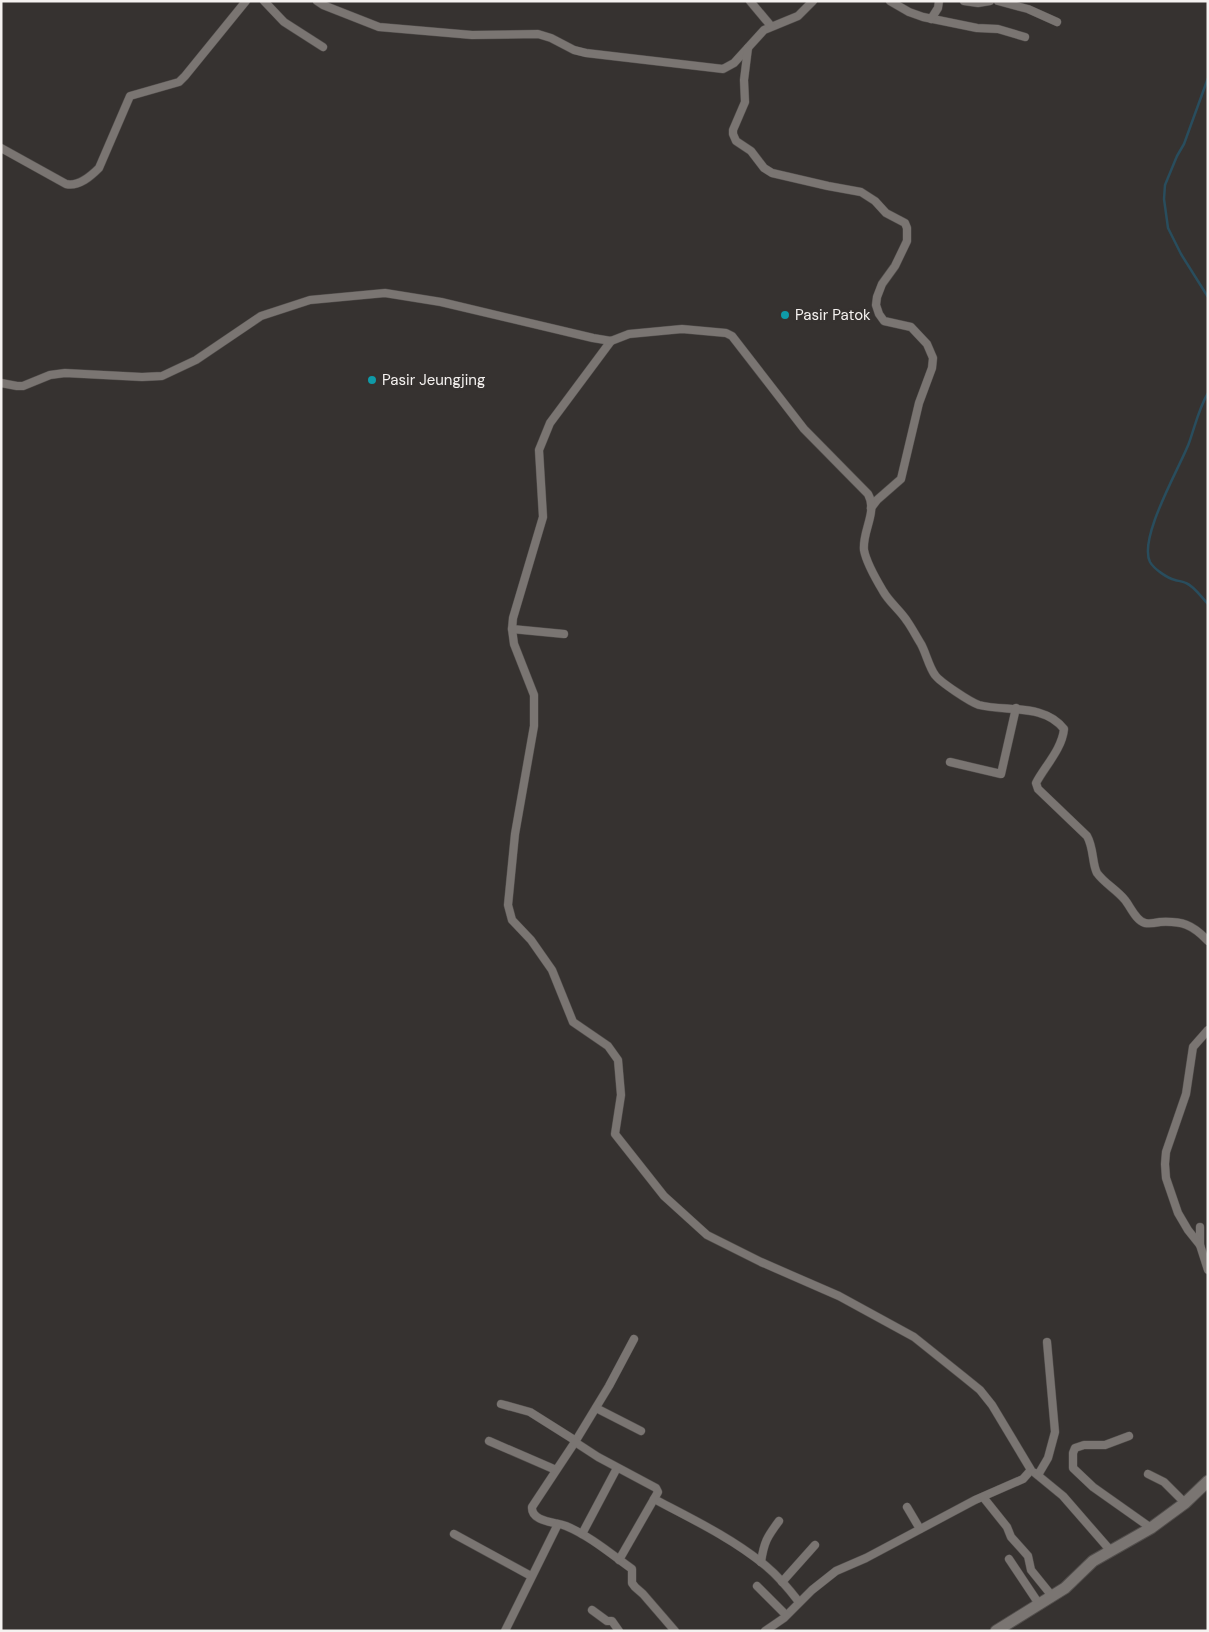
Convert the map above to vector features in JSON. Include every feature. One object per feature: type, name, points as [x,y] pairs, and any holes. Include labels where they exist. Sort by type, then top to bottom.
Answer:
[{"type":"street","points":[[1,149],[66,184],[77,184],[92,175],[99,168],[130,96],[179,82],[246,1]]},
{"type":"street","points":[[264,1],[284,22],[323,47]]},
{"type":"street","points":[[317,1],[346,15],[379,26],[472,35],[538,34],[551,38],[574,50],[619,58],[715,69],[723,69],[734,63],[759,35],[771,26],[798,16],[813,1]]},
{"type":"street","points":[[750,1],[771,26]]},
{"type":"street","points":[[890,1],[909,12],[931,19],[978,28],[998,29],[1025,37]]},
{"type":"street","points":[[931,19],[938,8],[939,1]]},
{"type":"street","points":[[964,1],[978,3],[990,1]]},
{"type":"street","points":[[998,1],[1028,9],[1058,22]]},
{"type":"street","points":[[748,48],[744,80],[744,102],[733,130],[736,141],[751,151],[764,168],[772,173],[861,192],[876,200],[886,213],[905,223],[907,228],[907,241],[895,266],[882,284],[876,305],[882,319],[887,322],[908,325],[928,344],[933,358],[932,368],[919,403],[901,479],[881,496],[871,508]]},
{"type":"street","points":[[1,383],[17,386],[65,372],[142,377],[162,376],[196,360],[260,316],[310,300],[385,293],[441,302],[593,338],[611,340],[629,334],[682,329],[726,333],[732,336],[804,429],[868,494],[871,500],[871,508],[864,552],[883,592],[907,620],[926,652],[934,675],[979,705],[1016,708],[1047,715],[1059,722],[1064,729],[1064,735],[1046,770],[1036,783],[1038,789],[1087,836],[1091,843],[1095,868],[1098,874],[1118,892],[1140,921],[1148,923],[1174,921],[1183,923],[1198,931],[1208,941]]},
{"type":"street","points":[[611,340],[550,423],[539,450],[544,517],[513,618],[512,630],[514,644],[534,695],[534,726],[515,834],[508,905],[512,920],[531,940],[552,970],[573,1022],[608,1046],[618,1060],[621,1095],[615,1134],[664,1196],[706,1235],[760,1262],[839,1296],[914,1337],[980,1390],[992,1405],[1034,1472],[1063,1496],[1110,1550]]},
{"type":"street","points":[[512,630],[564,634]]},
{"type":"street","points":[[950,762],[1001,774],[1016,708]]},
{"type":"street","points":[[1200,1245],[1178,1213],[1166,1178],[1165,1164],[1166,1152],[1186,1094],[1193,1047],[1208,1030]]},
{"type":"street","points":[[1200,1227],[1200,1245],[1208,1270]]},
{"type":"street","points":[[634,1339],[576,1442],[532,1507],[532,1512],[546,1521],[582,1534],[632,1570],[632,1583],[675,1631]]},
{"type":"street","points":[[765,1631],[836,1572],[983,1497],[1023,1479],[1034,1472],[1048,1458],[1056,1432],[1047,1342]]},
{"type":"street","points":[[501,1404],[515,1410],[526,1410],[598,1458],[656,1488],[658,1492],[619,1560]]},
{"type":"street","points":[[596,1408],[641,1431]]},
{"type":"street","points":[[1130,1436],[1104,1445],[1095,1444],[1075,1448],[1073,1468],[1092,1487],[1151,1528]]},
{"type":"street","points":[[489,1441],[556,1470]]},
{"type":"street","points":[[582,1534],[617,1468]]},
{"type":"street","points":[[1148,1474],[1164,1482],[1186,1503]]},
{"type":"street","points":[[996,1631],[1065,1588],[1093,1561],[1151,1528],[1186,1503],[1208,1481]]},
{"type":"street","points":[[983,1497],[1028,1556],[1031,1570],[1052,1596]]},
{"type":"street","points":[[654,1499],[709,1527],[761,1562],[800,1602]]},
{"type":"street","points":[[907,1507],[920,1529]]},
{"type":"street","points":[[761,1562],[763,1546],[769,1533],[779,1521]]},
{"type":"street","points":[[505,1631],[558,1524]]},
{"type":"street","points":[[454,1534],[531,1576]]},
{"type":"street","points":[[782,1582],[815,1545]]},
{"type":"street","points":[[1009,1559],[1039,1604]]},
{"type":"street","points":[[757,1586],[786,1615]]},
{"type":"street","points":[[592,1610],[607,1621],[612,1621],[619,1631]]},
{"type":"waterway","points":[[1208,78],[1184,144],[1165,185],[1164,199],[1168,228],[1181,254],[1208,297]]},
{"type":"waterway","points":[[1208,393],[1189,443],[1155,520],[1148,551],[1152,565],[1172,579],[1183,582],[1195,589],[1208,604]]},
{"type":"place","name":"Pasir Patok","points":[[785,315]]},
{"type":"place","name":"Pasir Jeungjing","points":[[372,380]]}]
